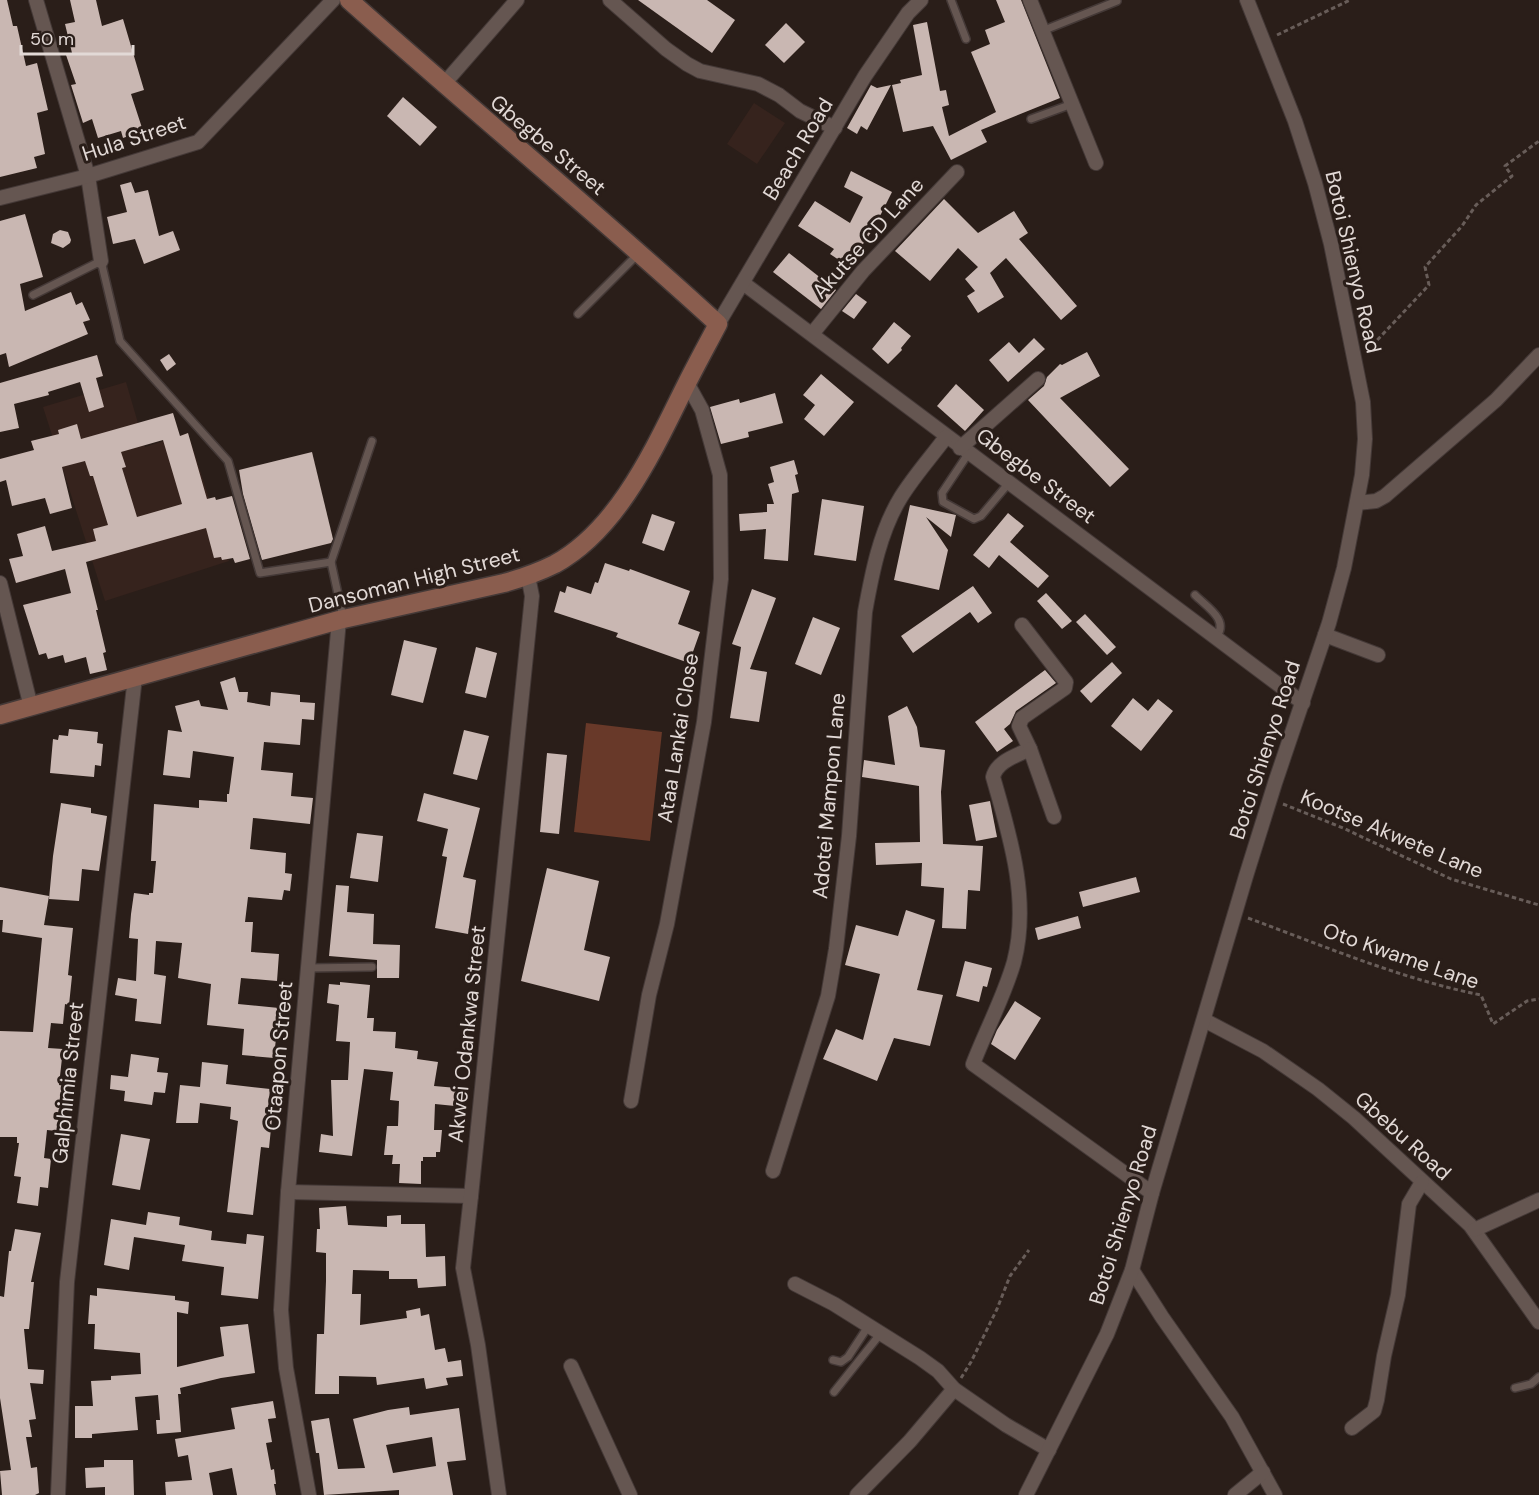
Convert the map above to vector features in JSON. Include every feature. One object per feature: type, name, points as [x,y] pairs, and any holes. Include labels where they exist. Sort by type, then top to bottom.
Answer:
[{"type":"street","points":[[36,0],[88,176],[102,261]]},
{"type":"street","name":"Hula Street","points":[[0,198],[88,176],[198,142],[333,0]]},
{"type":"street","name":"Gbegbe Street","points":[[349,0],[443,85],[640,252],[718,324]]},
{"type":"street","points":[[443,85],[517,0]]},
{"type":"street","points":[[610,0],[666,49],[687,64],[700,70],[758,84],[779,94],[800,111],[835,128]]},
{"type":"street","name":"Beach Road","points":[[718,324],[905,6],[921,0]]},
{"type":"street","points":[[1030,0],[1096,163]]},
{"type":"street","name":"Botoi Shienyo Road","points":[[1026,1495],[1107,1334],[1132,1270],[1152,1193],[1235,914],[1270,799],[1325,635],[1344,568],[1357,503],[1365,439],[1363,402],[1331,244],[1315,183],[1287,100],[1247,0]]},
{"type":"street","name":"Akutse CD Lane","points":[[812,334],[863,271],[957,172]]},
{"type":"street","name":"Gbegbe Street","points":[[743,283],[1303,704]]},
{"type":"street","name":"Dansoman High Street","points":[[0,715],[341,620],[528,576],[557,563],[607,519],[632,487],[718,324]]},
{"type":"street","points":[[1357,503],[1376,501],[1385,496],[1496,400],[1539,355]]},
{"type":"street","points":[[964,451],[1038,379]]},
{"type":"street","name":"Ataa Lankai Close","points":[[631,1101],[649,995],[667,924],[704,722],[721,579],[720,475],[702,411],[687,383]]},
{"type":"street","name":"Adotei Mampon Lane","points":[[773,1170],[828,996],[836,949],[849,836],[866,612],[872,577],[887,524],[901,496],[946,437]]},
{"type":"street","name":"Akwei Odankwa Street","points":[[498,1495],[478,1345],[463,1268],[530,616],[531,596],[528,576]]},
{"type":"street","points":[[0,583],[30,707]]},
{"type":"street","name":"Otaapon Street","points":[[309,1495],[286,1368],[282,1310],[288,1192],[307,968],[341,620]]},
{"type":"street","points":[[1022,625],[1067,685],[1022,718],[1019,723],[1054,817]]},
{"type":"street","points":[[1325,635],[1378,655]]},
{"type":"street","name":"Galphimia Street","points":[[58,1495],[67,1282],[135,677]]},
{"type":"street","points":[[1030,749],[997,766],[993,777],[1013,850],[1021,908],[1019,935],[1013,962],[1003,993],[973,1064],[1152,1193]]},
{"type":"street","name":"Gbebu Road","points":[[1204,1020],[1263,1051],[1318,1089],[1354,1118],[1474,1230],[1539,1322]]},
{"type":"street","points":[[1352,1428],[1374,1411],[1398,1295],[1409,1204],[1422,1182]]},
{"type":"street","points":[[288,1192],[471,1196]]},
{"type":"street","points":[[1474,1230],[1539,1200]]},
{"type":"street","points":[[1132,1270],[1232,1417],[1275,1495]]},
{"type":"street","points":[[795,1284],[869,1325],[938,1371],[954,1389],[1006,1425],[1048,1450]]},
{"type":"street","points":[[571,1366],[630,1495]]},
{"type":"street","points":[[857,1495],[910,1441],[954,1389]]},
{"type":"street","points":[[1235,1495],[1263,1472]]},
{"type":"lane","points":[[951,0],[966,39]]},
{"type":"lane","points":[[1042,31],[1118,1]]},
{"type":"lane","points":[[1031,119],[1072,104]]},
{"type":"lane","points":[[578,314],[640,252]]},
{"type":"lane","points":[[33,295],[102,261],[120,340],[228,461],[260,573],[331,562]]},
{"type":"lane","points":[[341,620],[331,562],[372,441]]},
{"type":"lane","points":[[964,451],[942,493],[943,502],[974,519],[981,516],[1008,484]]},
{"type":"lane","points":[[1195,595],[1220,620],[1221,632],[1215,638]]},
{"type":"lane","points":[[307,968],[372,967]]},
{"type":"lane","points":[[833,1360],[841,1362],[848,1357],[869,1325]]},
{"type":"lane","points":[[834,1392],[881,1333]]},
{"type":"lane","points":[[1515,1388],[1531,1384],[1539,1377]]},
{"type":"path","points":[[1264,41],[1350,0]]},
{"type":"path","points":[[1356,364],[1429,285],[1425,267],[1462,226],[1476,205],[1512,176],[1505,166],[1539,141]]},
{"type":"path","name":"Kootse Akwete Lane","points":[[1270,799],[1343,828],[1451,879],[1539,904]]},
{"type":"path","name":"Oto Kwame Lane","points":[[1235,914],[1401,973],[1453,989],[1481,994],[1493,1024],[1527,1001],[1539,999]]},
{"type":"path","points":[[954,1389],[997,1309],[1010,1276],[1029,1250]]},
{"type":"shaded area","points":[[754,103],[785,123],[757,164],[727,144]]},
{"type":"shaded area","points":[[126,382],[145,447],[188,433],[229,561],[105,601],[43,407]]},
{"type":"shaded area","points":[[586,723],[662,732],[650,841],[574,832]]},
{"type":"building","points":[[0,0],[7,0],[13,26],[17,26],[26,66],[37,63],[48,110],[37,113],[45,154],[34,157],[37,168],[0,177]]},
{"type":"building","points":[[70,0],[96,0],[102,26],[123,19],[144,90],[131,94],[143,131],[123,138],[121,131],[98,138],[92,119],[83,123],[71,85],[76,84],[66,55],[72,53],[65,24],[75,22]]},
{"type":"building","points":[[638,0],[707,0],[735,20],[712,53]]},
{"type":"building","points":[[996,0],[1021,0],[1060,98],[981,130],[987,142],[951,160],[933,126],[903,132],[892,85],[901,83],[900,80],[922,75],[913,25],[927,22],[940,91],[946,90],[949,105],[942,107],[949,136],[996,112],[971,52],[990,44],[985,30],[1005,22]]},
{"type":"building","points":[[786,23],[805,42],[784,63],[765,45]]},
{"type":"building","points":[[871,85],[877,88],[891,85],[867,130],[861,126],[857,134],[847,128]]},
{"type":"building","points":[[403,97],[437,127],[420,146],[387,116]]},
{"type":"building","points":[[851,171],[892,192],[874,228],[848,266],[830,254],[834,249],[798,226],[815,201],[850,223],[863,197],[844,187]]},
{"type":"building","points":[[131,182],[135,193],[148,190],[159,236],[173,231],[180,250],[144,264],[135,239],[113,244],[107,217],[127,212],[120,185]]},
{"type":"building","points":[[944,199],[978,233],[1014,211],[1028,233],[1019,239],[1077,306],[1061,320],[1006,258],[990,273],[1004,297],[978,313],[967,296],[975,291],[965,279],[978,267],[958,248],[930,281],[895,251]]},
{"type":"building","points":[[25,214],[43,277],[20,284],[25,311],[71,292],[76,305],[82,302],[90,320],[83,322],[88,334],[9,367],[6,353],[0,355],[0,221]]},
{"type":"building","points":[[60,230],[68,232],[71,240],[63,248],[51,243],[53,234]]},
{"type":"building","points":[[789,253],[836,290],[821,309],[773,272]]},
{"type":"building","points":[[856,294],[867,302],[854,319],[842,311]]},
{"type":"building","points":[[894,322],[911,336],[901,348],[902,350],[888,364],[872,349]]},
{"type":"building","points":[[1034,338],[1045,349],[1008,382],[989,360],[1009,342],[1019,353]]},
{"type":"building","points":[[1087,352],[1100,376],[1060,398],[1129,469],[1110,487],[1028,400],[1044,386],[1047,377],[1060,364]]},
{"type":"building","points":[[169,354],[176,364],[167,371],[160,360]]},
{"type":"building","points":[[97,355],[103,376],[96,378],[104,407],[89,412],[80,382],[48,392],[49,395],[14,404],[19,428],[0,432],[0,383]]},
{"type":"building","points":[[821,374],[854,402],[824,436],[804,419],[815,405],[803,395]]},
{"type":"building","points":[[956,384],[984,410],[965,431],[937,406]]},
{"type":"building","points":[[775,393],[783,423],[748,432],[749,437],[721,444],[710,407],[739,399],[740,403]]},
{"type":"building","points":[[173,413],[180,436],[188,433],[207,499],[215,497],[216,500],[232,496],[250,559],[235,563],[233,558],[222,560],[221,557],[214,558],[206,528],[86,562],[98,610],[96,610],[106,652],[103,653],[107,670],[90,674],[86,657],[65,663],[63,655],[48,659],[46,653],[39,655],[23,605],[71,593],[65,569],[16,583],[9,559],[23,556],[17,534],[45,526],[52,551],[96,541],[93,529],[108,525],[93,476],[90,476],[85,461],[62,467],[72,508],[50,514],[45,498],[12,506],[6,480],[0,482],[0,459],[34,450],[31,441],[59,434],[58,430],[77,424],[81,439]],"holes":[[[163,440],[182,504],[137,517],[122,468],[126,467],[121,452]]]},
{"type":"building","points":[[312,452],[333,539],[331,543],[262,560],[243,494],[239,470]]},
{"type":"building","points":[[794,460],[799,492],[792,494],[788,561],[764,559],[766,529],[740,531],[739,514],[767,512],[767,504],[774,504],[768,484],[774,482],[770,467]]},
{"type":"building","points":[[822,499],[864,506],[856,561],[814,555]]},
{"type":"building","points":[[910,505],[956,515],[951,537],[926,517],[948,550],[939,590],[894,580]]},
{"type":"building","points":[[1008,513],[1024,526],[1010,542],[1049,576],[1038,588],[999,555],[989,568],[973,555]]},
{"type":"building","points":[[652,514],[675,522],[664,551],[642,543]]},
{"type":"building","points":[[605,563],[629,571],[630,569],[690,591],[678,624],[700,632],[689,663],[616,637],[618,633],[554,612],[560,591],[565,593],[567,586],[591,594],[595,582],[598,583]]},
{"type":"building","points":[[973,586],[992,613],[978,623],[970,612],[913,653],[901,636]]},
{"type":"building","points":[[752,589],[776,598],[750,669],[767,672],[759,722],[730,718],[741,647],[732,644]]},
{"type":"building","points":[[1046,593],[1072,621],[1062,629],[1037,601]]},
{"type":"building","points":[[1085,614],[1116,647],[1107,655],[1076,622]]},
{"type":"building","points":[[813,617],[840,628],[821,675],[795,664]]},
{"type":"building","points":[[404,640],[437,648],[423,703],[391,695]]},
{"type":"building","points":[[476,647],[497,653],[486,698],[465,693]]},
{"type":"building","points":[[1112,662],[1122,673],[1091,703],[1080,691]]},
{"type":"building","points":[[1045,670],[1056,683],[1016,711],[1010,724],[1004,729],[1013,741],[997,752],[975,722]]},
{"type":"building","points":[[235,677],[239,692],[248,692],[247,702],[270,706],[271,692],[300,695],[300,702],[315,703],[314,720],[302,719],[300,745],[264,742],[261,770],[293,773],[291,796],[313,798],[310,824],[253,818],[250,849],[286,853],[285,873],[292,874],[290,891],[284,890],[282,900],[248,897],[245,922],[253,922],[251,952],[279,954],[277,981],[241,978],[238,1004],[279,1008],[274,1058],[242,1055],[244,1029],[207,1025],[211,984],[178,978],[182,943],[156,941],[154,974],[166,976],[161,1024],[135,1021],[137,999],[115,995],[118,978],[136,981],[138,939],[129,938],[131,914],[134,893],[149,895],[153,893],[156,861],[151,861],[154,804],[199,808],[199,800],[227,802],[227,794],[229,794],[234,757],[193,751],[190,778],[163,775],[168,730],[182,732],[175,706],[199,700],[201,706],[228,710],[220,682]]},
{"type":"building","points":[[1133,698],[1148,711],[1158,699],[1173,711],[1141,751],[1111,726]]},
{"type":"building","points":[[907,706],[917,727],[920,747],[945,750],[941,792],[943,844],[983,846],[980,891],[968,890],[966,929],[942,928],[944,888],[921,886],[922,863],[876,865],[875,843],[920,842],[919,786],[862,777],[864,760],[895,765],[888,716]]},
{"type":"building","points":[[69,729],[98,732],[97,743],[103,744],[101,766],[95,765],[94,777],[50,773],[53,739],[58,740],[59,735],[68,736]]},
{"type":"building","points":[[464,730],[489,736],[477,780],[453,774]]},
{"type":"building","points":[[547,753],[567,755],[559,834],[540,832]]},
{"type":"building","points":[[424,793],[480,808],[463,877],[476,880],[468,934],[435,928],[447,857],[442,856],[448,829],[417,821]]},
{"type":"building","points":[[990,801],[997,837],[976,841],[969,805]]},
{"type":"building","points":[[61,803],[91,808],[91,813],[107,816],[99,871],[82,869],[79,901],[49,899]]},
{"type":"building","points":[[357,833],[383,836],[378,882],[350,878]]},
{"type":"building","points":[[547,868],[599,881],[584,950],[610,957],[599,1001],[521,981]]},
{"type":"building","points":[[1136,877],[1140,892],[1083,907],[1079,892]]},
{"type":"building","points":[[336,885],[349,886],[347,912],[374,914],[373,944],[400,945],[399,978],[377,978],[377,960],[329,956]]},
{"type":"building","points":[[0,887],[49,896],[44,925],[73,928],[68,975],[72,976],[69,1005],[65,1004],[63,1024],[51,1023],[48,1048],[63,1049],[59,1085],[70,1087],[68,1100],[62,1099],[57,1131],[47,1130],[44,1158],[51,1159],[48,1188],[40,1187],[38,1206],[17,1203],[21,1177],[14,1176],[19,1143],[17,1143],[17,1137],[0,1137],[0,1031],[33,1032],[42,938],[2,932]]},
{"type":"building","points":[[906,910],[935,920],[917,990],[943,995],[930,1046],[894,1038],[877,1081],[823,1059],[836,1029],[863,1040],[880,974],[845,965],[856,925],[898,936]]},
{"type":"building","points":[[1078,916],[1081,928],[1038,940],[1035,928]]},
{"type":"building","points":[[965,961],[992,968],[987,987],[983,986],[979,1002],[956,996]]},
{"type":"building","points":[[340,982],[370,985],[367,1018],[374,1018],[373,1031],[396,1032],[395,1048],[418,1051],[417,1059],[438,1062],[434,1086],[457,1088],[455,1106],[435,1104],[434,1130],[442,1130],[440,1152],[436,1152],[436,1157],[423,1157],[421,1184],[399,1183],[400,1164],[392,1164],[393,1155],[384,1155],[387,1126],[398,1126],[399,1101],[390,1100],[393,1072],[364,1069],[352,1156],[319,1152],[321,1134],[333,1136],[331,1080],[348,1080],[350,1042],[336,1041],[339,1005],[327,1003],[329,984],[340,985]]},
{"type":"building","points":[[1015,1001],[1041,1018],[1015,1060],[991,1044]]},
{"type":"building","points":[[131,1054],[159,1058],[157,1072],[168,1073],[165,1093],[154,1092],[152,1105],[124,1101],[125,1091],[110,1089],[111,1075],[128,1077]]},
{"type":"building","points":[[202,1062],[228,1065],[226,1084],[270,1089],[268,1109],[273,1109],[269,1148],[261,1147],[253,1215],[227,1212],[238,1121],[230,1119],[231,1107],[200,1103],[198,1123],[176,1123],[180,1085],[200,1087]]},
{"type":"building","points":[[121,1134],[150,1139],[140,1190],[112,1185]]},
{"type":"building","points":[[346,1206],[348,1225],[387,1227],[387,1216],[401,1215],[401,1224],[425,1224],[426,1257],[445,1256],[446,1286],[418,1288],[417,1279],[389,1279],[389,1271],[353,1270],[352,1294],[361,1294],[360,1325],[407,1318],[406,1311],[420,1308],[421,1316],[429,1314],[435,1350],[445,1348],[448,1362],[461,1360],[463,1376],[446,1378],[448,1385],[426,1389],[424,1378],[377,1385],[376,1377],[339,1376],[339,1394],[315,1394],[317,1334],[324,1334],[326,1281],[326,1253],[316,1252],[317,1229],[320,1229],[319,1208]]},
{"type":"building","points":[[148,1212],[180,1217],[179,1225],[212,1231],[211,1240],[246,1244],[247,1234],[264,1236],[258,1299],[221,1295],[224,1267],[182,1261],[185,1245],[134,1237],[129,1270],[104,1265],[111,1219],[146,1225]]},
{"type":"building","points":[[15,1229],[41,1233],[31,1282],[34,1282],[29,1329],[24,1329],[28,1369],[44,1370],[43,1384],[30,1383],[36,1419],[29,1420],[32,1437],[26,1437],[31,1468],[37,1467],[39,1493],[35,1495],[2,1495],[0,1471],[11,1470],[0,1398],[0,1296],[4,1297],[9,1251],[11,1251]]},
{"type":"building","points":[[97,1288],[175,1296],[175,1300],[189,1302],[188,1314],[177,1312],[177,1367],[224,1356],[220,1327],[248,1324],[255,1373],[180,1388],[181,1394],[178,1394],[181,1432],[157,1434],[156,1420],[160,1420],[158,1395],[135,1397],[138,1430],[92,1434],[92,1438],[75,1438],[75,1406],[93,1406],[91,1381],[111,1380],[111,1376],[141,1374],[140,1353],[94,1349],[95,1324],[88,1324],[90,1295],[97,1296]]},
{"type":"building","points":[[273,1401],[276,1418],[268,1419],[272,1442],[266,1443],[271,1470],[274,1469],[276,1495],[237,1495],[232,1468],[209,1473],[213,1495],[166,1495],[165,1482],[192,1480],[188,1455],[178,1457],[175,1439],[235,1429],[231,1408]]},
{"type":"building","points":[[409,1407],[410,1415],[459,1408],[466,1460],[447,1462],[453,1495],[399,1495],[399,1490],[324,1495],[319,1453],[316,1453],[311,1421],[329,1418],[338,1469],[365,1468],[353,1419]],"holes":[[[432,1437],[436,1466],[393,1473],[386,1445]]]},
{"type":"building","points":[[104,1460],[133,1460],[134,1495],[105,1495],[105,1487],[86,1488],[85,1468],[104,1467]]}]
